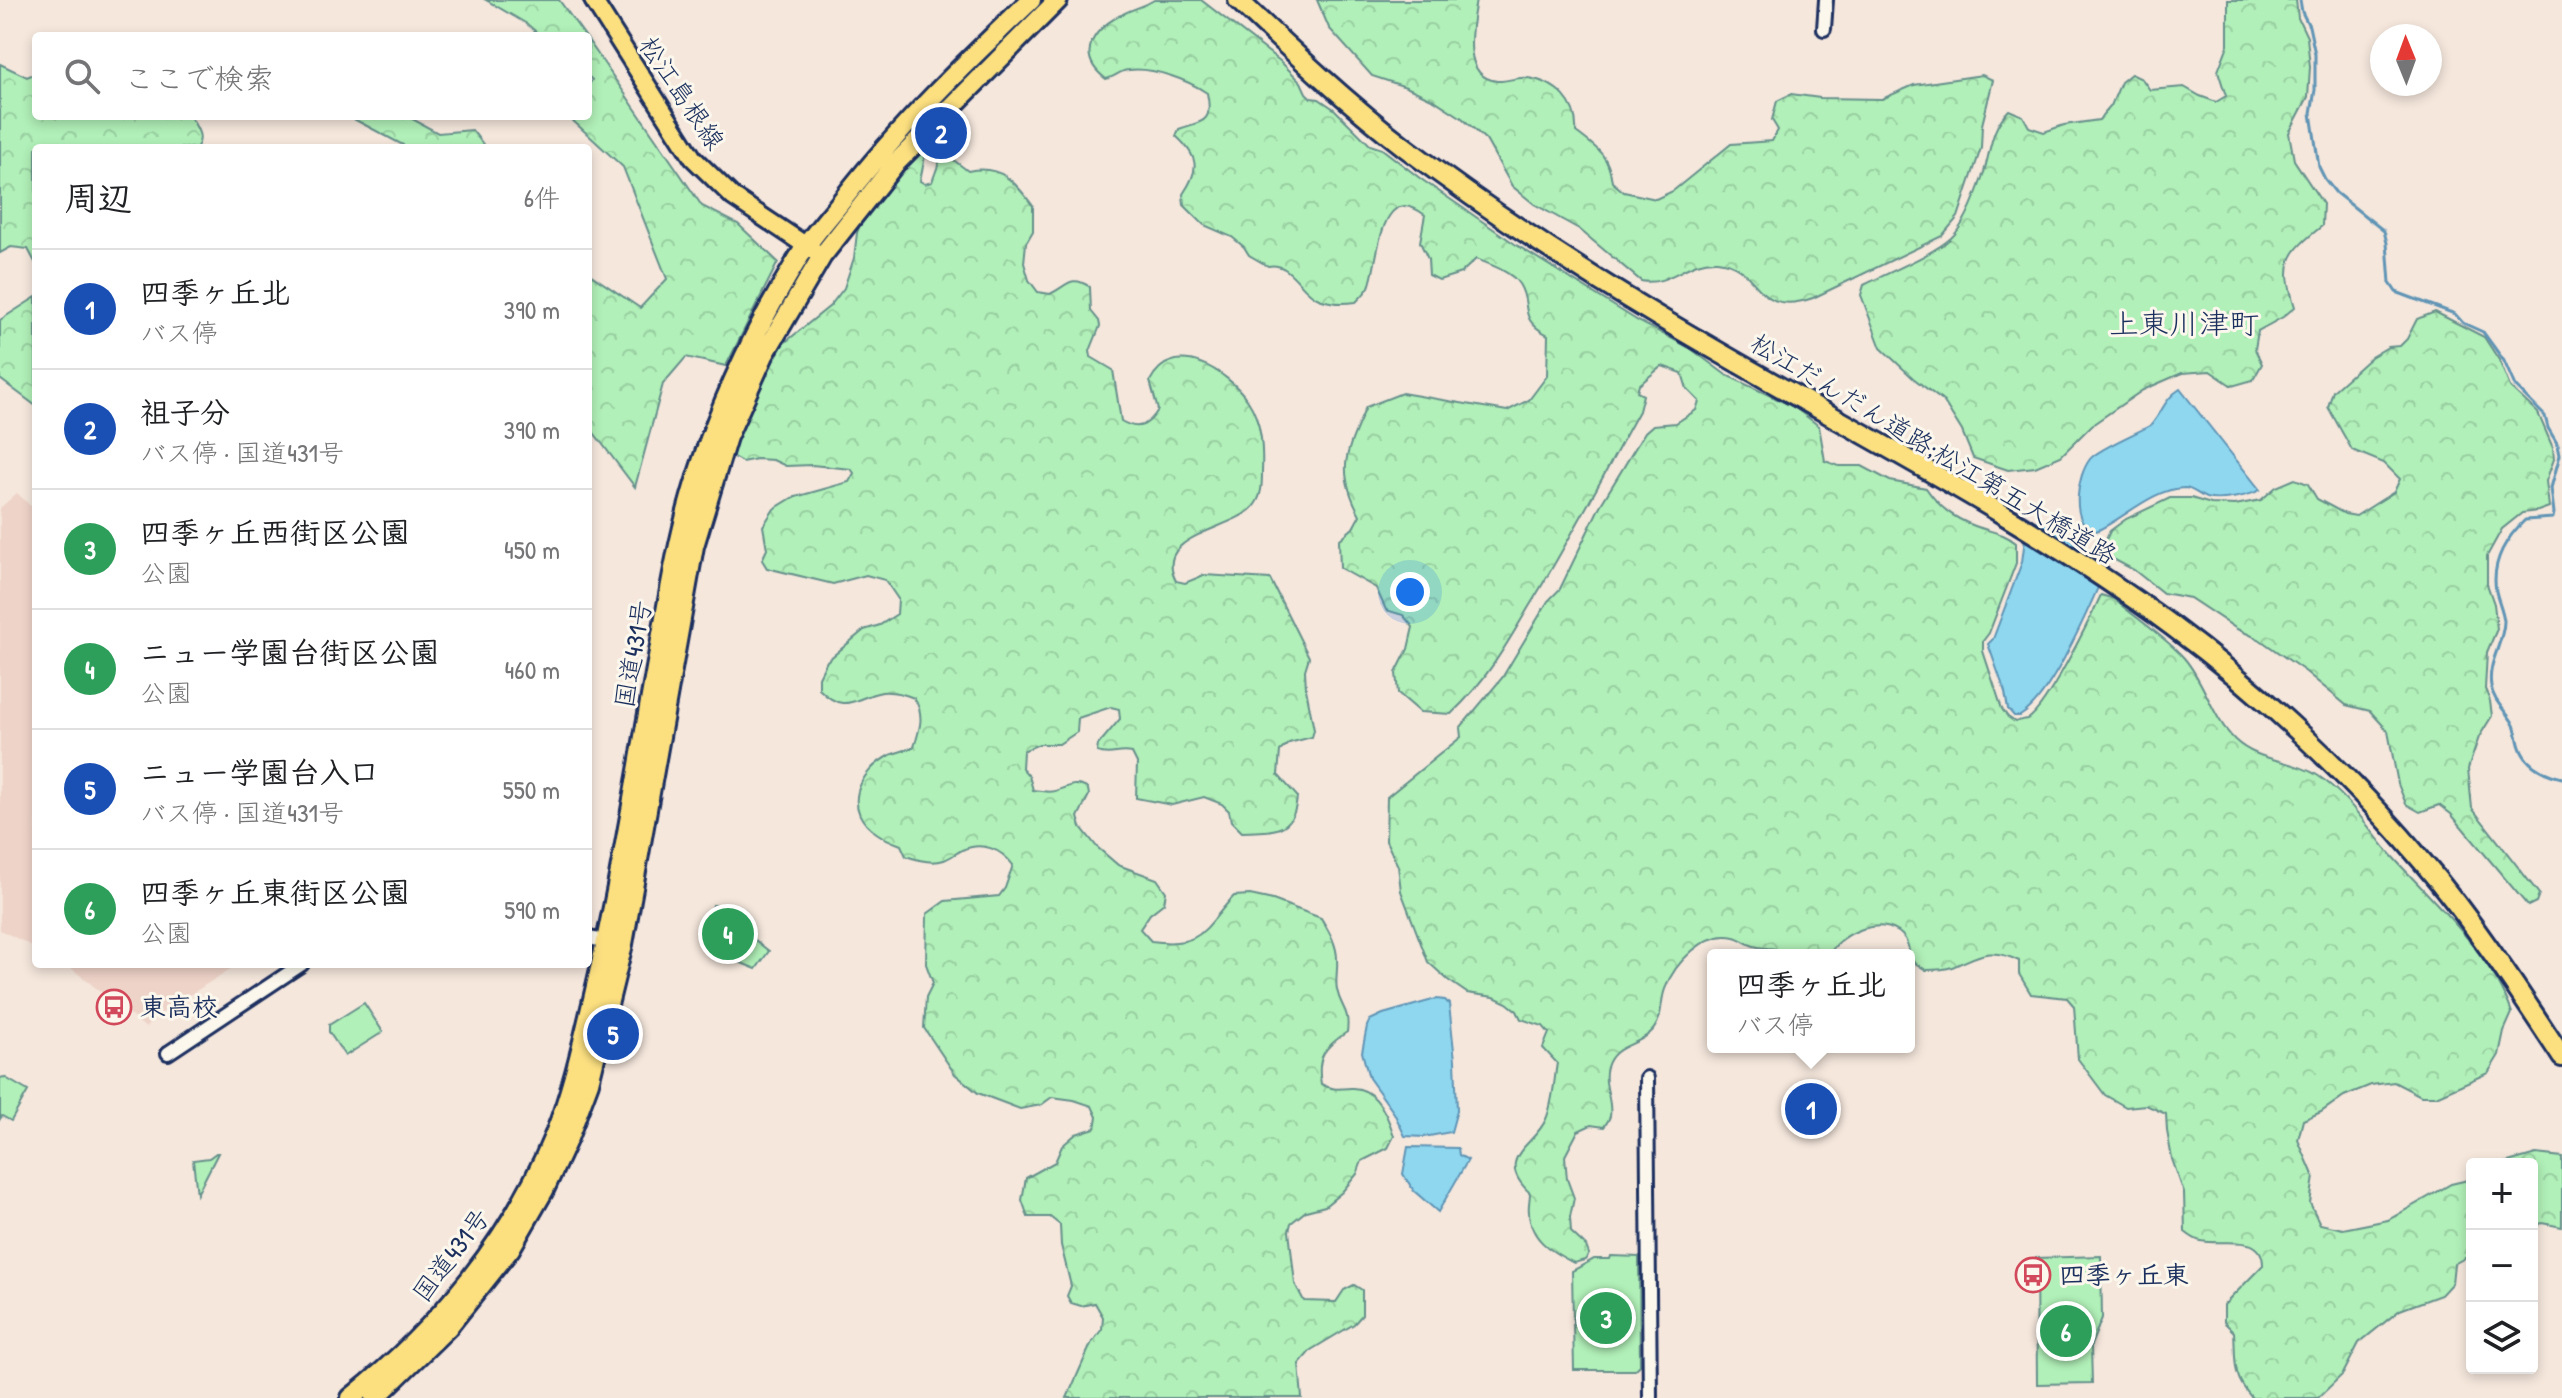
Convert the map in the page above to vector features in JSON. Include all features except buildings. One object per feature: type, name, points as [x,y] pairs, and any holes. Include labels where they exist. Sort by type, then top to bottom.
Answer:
[{"type":"highway","name":"国道431号","points":[[375,1398],[448,1327],[510,1249],[544,1190],[589,1082],[615,942],[666,610],[697,476],[751,343],[879,153],[916,112],[1031,0]]},
{"type":"highway","name":"国道431号","points":[[814,251],[894,165],[1058,0]]},
{"type":"highway","name":"松江だんだん道路;松江第五大橋道路","points":[[1238,0],[1344,98],[1406,148],[1559,254],[1663,319],[2013,519],[2174,628],[2317,751],[2421,859],[2464,914],[2562,1057]]},
{"type":"highway","name":"国道431号","points":[[351,1398],[391,1365],[472,1278],[500,1238],[532,1182],[555,1132],[615,942]]},
{"type":"main road","name":"松江島根線","points":[[593,0],[693,158],[733,197],[814,251]]},
{"type":"street","points":[[1824,29],[1826,0]]},
{"type":"street","points":[[592,939],[615,942]]},
{"type":"street","points":[[168,1053],[296,968]]},
{"type":"street","points":[[1647,1078],[1650,1398]]},
{"type":"shaded area","points":[[17,493],[32,507],[32,946],[0,930],[0,508]]},
{"type":"shaded area","points":[[71,968],[232,968],[151,1020],[146,1028]]},
{"type":"green space","points":[[486,0],[559,0],[582,32],[536,32]]},
{"type":"green space","points":[[1154,0],[1201,0],[1280,61],[1301,82],[1311,98],[1319,99],[1334,109],[1370,145],[1382,149],[1515,244],[1638,321],[1690,348],[1726,375],[1794,407],[1819,426],[1825,461],[1839,466],[1862,466],[1890,481],[1926,488],[1953,515],[2011,539],[2016,543],[2016,563],[1989,633],[1983,641],[1983,651],[2002,709],[2015,722],[2028,719],[2046,698],[2068,662],[2101,595],[2114,599],[2184,658],[2235,740],[2264,757],[2317,775],[2338,792],[2476,949],[2512,1013],[2499,1055],[2488,1073],[2436,1096],[2421,1096],[2394,1082],[2371,1085],[2344,1096],[2303,1120],[2298,1140],[2314,1177],[2310,1203],[2320,1224],[2343,1229],[2388,1220],[2451,1184],[2466,1180],[2466,1257],[2454,1264],[2452,1283],[2441,1295],[2400,1310],[2359,1343],[2343,1374],[2318,1398],[2252,1398],[2238,1374],[2234,1332],[2224,1322],[2224,1305],[2263,1265],[2261,1255],[2257,1248],[2249,1244],[2201,1241],[2185,1232],[2184,1193],[2172,1159],[2166,1114],[2146,1105],[2126,1107],[2105,1095],[2078,1059],[2074,1006],[2067,998],[2031,994],[2019,974],[2019,961],[1992,953],[1949,968],[1926,970],[1915,963],[1915,949],[1908,949],[1902,935],[1883,927],[1862,929],[1833,949],[1757,947],[1723,936],[1692,951],[1669,979],[1653,1030],[1610,1059],[1606,1073],[1611,1110],[1604,1127],[1591,1125],[1578,1131],[1565,1156],[1567,1179],[1574,1198],[1571,1232],[1586,1246],[1589,1254],[1585,1260],[1574,1263],[1544,1244],[1530,1222],[1530,1193],[1519,1181],[1515,1161],[1541,1128],[1550,1106],[1557,1063],[1543,1048],[1549,1033],[1543,1026],[1521,1019],[1507,1003],[1494,997],[1467,993],[1428,962],[1401,891],[1398,866],[1386,841],[1387,797],[1461,737],[1460,728],[1502,678],[1548,601],[1560,589],[1600,506],[1645,432],[1653,425],[1676,423],[1696,410],[1699,401],[1687,389],[1682,373],[1662,366],[1639,385],[1637,392],[1643,395],[1639,411],[1495,662],[1451,714],[1420,712],[1398,693],[1396,673],[1408,649],[1413,627],[1403,615],[1386,610],[1376,588],[1340,568],[1339,540],[1353,528],[1360,515],[1348,485],[1346,460],[1349,449],[1366,407],[1402,393],[1507,411],[1529,400],[1547,376],[1548,335],[1528,317],[1519,284],[1500,269],[1476,259],[1461,273],[1439,280],[1429,275],[1428,259],[1420,242],[1425,215],[1410,207],[1398,208],[1389,216],[1369,287],[1356,302],[1347,303],[1319,299],[1283,268],[1268,266],[1249,255],[1232,237],[1204,225],[1184,205],[1183,194],[1192,177],[1194,164],[1189,150],[1176,136],[1179,129],[1199,123],[1207,116],[1207,93],[1180,79],[1149,70],[1126,70],[1106,79],[1096,70],[1091,60],[1092,42],[1097,33],[1125,13]]},
{"type":"green space","points":[[1317,0],[1476,0],[1471,48],[1478,70],[1485,77],[1497,81],[1528,78],[1556,89],[1569,103],[1576,132],[1605,159],[1612,182],[1624,192],[1656,199],[1673,191],[1731,144],[1772,141],[1778,130],[1772,120],[1777,101],[1791,94],[1820,98],[1882,99],[1914,85],[1982,75],[1993,80],[1982,125],[1981,148],[1958,217],[1942,236],[1813,298],[1793,303],[1779,302],[1768,297],[1742,271],[1717,261],[1697,264],[1661,280],[1641,281],[1579,229],[1534,204],[1512,186],[1486,140],[1462,118],[1434,100],[1372,76],[1329,28]]},
{"type":"green space","points":[[2228,0],[2296,0],[2298,18],[2307,37],[2310,67],[2308,97],[2289,133],[2294,160],[2323,204],[2322,226],[2301,244],[2290,260],[2288,279],[2295,307],[2258,331],[2255,349],[2262,364],[2253,380],[2232,386],[2210,371],[2182,373],[2143,390],[2092,425],[2061,456],[2035,467],[2008,470],[1973,458],[1962,431],[1944,402],[1881,348],[1861,295],[1864,285],[1933,250],[1956,232],[1975,197],[1995,131],[2009,110],[2023,116],[2029,127],[2044,132],[2064,125],[2099,120],[2111,106],[2121,82],[2131,74],[2142,79],[2150,90],[2184,87],[2216,102],[2226,96],[2218,71],[2228,45]]},
{"type":"green space","points":[[592,46],[702,206],[738,224],[778,262],[726,366],[686,357],[663,384],[635,487],[592,430],[592,276],[640,308],[667,279],[623,167],[572,120],[592,120]]},
{"type":"green space","points":[[0,64],[27,77],[32,75],[32,120],[192,120],[199,132],[199,144],[32,144],[32,256],[28,249],[11,247],[0,253]]},
{"type":"green space","points":[[356,120],[414,120],[438,133],[472,130],[483,144],[401,144]]},
{"type":"green space","points":[[921,149],[925,156],[920,181],[925,184],[932,182],[940,160],[947,155],[968,171],[990,170],[1006,177],[1033,206],[1033,231],[1026,243],[1024,263],[1029,280],[1038,292],[1050,294],[1073,281],[1090,287],[1091,311],[1100,326],[1090,351],[1091,357],[1113,370],[1121,421],[1138,426],[1150,420],[1158,410],[1150,381],[1160,368],[1172,361],[1186,360],[1200,363],[1227,379],[1248,401],[1256,418],[1261,436],[1262,463],[1261,491],[1256,503],[1242,515],[1184,543],[1175,553],[1172,565],[1176,581],[1185,583],[1204,575],[1270,579],[1309,657],[1305,670],[1314,730],[1312,737],[1289,743],[1280,751],[1278,775],[1297,796],[1292,818],[1280,828],[1242,832],[1231,821],[1229,811],[1222,804],[1204,797],[1172,805],[1136,798],[1137,763],[1132,753],[1097,752],[1098,745],[1120,719],[1119,709],[1111,707],[1078,718],[1077,732],[1059,744],[1039,744],[1023,751],[1022,768],[1029,776],[1033,790],[1052,792],[1075,785],[1088,789],[1089,795],[1078,817],[1081,827],[1097,847],[1118,865],[1157,879],[1166,892],[1164,903],[1150,914],[1140,929],[1151,941],[1181,942],[1192,939],[1234,896],[1250,895],[1321,918],[1332,937],[1337,953],[1337,990],[1348,1024],[1347,1032],[1333,1043],[1321,1059],[1321,1084],[1367,1092],[1380,1104],[1394,1136],[1388,1148],[1362,1161],[1357,1174],[1342,1192],[1325,1206],[1306,1211],[1291,1223],[1289,1231],[1295,1284],[1304,1301],[1336,1302],[1344,1290],[1354,1285],[1362,1290],[1362,1315],[1354,1324],[1311,1350],[1299,1364],[1302,1398],[1067,1398],[1091,1344],[1102,1329],[1103,1317],[1095,1303],[1081,1306],[1071,1303],[1067,1296],[1071,1286],[1061,1245],[1060,1225],[1050,1217],[1028,1217],[1022,1200],[1026,1178],[1055,1162],[1062,1146],[1076,1134],[1095,1128],[1097,1117],[1092,1106],[1074,1100],[1052,1097],[1041,1105],[1020,1109],[978,1093],[955,1074],[924,1028],[926,997],[933,983],[926,964],[927,914],[945,901],[999,896],[1013,865],[997,851],[977,846],[939,861],[915,859],[906,856],[901,845],[867,825],[857,803],[862,781],[878,762],[914,747],[920,728],[919,710],[914,698],[890,692],[872,694],[850,702],[836,702],[819,689],[819,677],[827,661],[864,630],[880,625],[897,614],[898,599],[885,580],[866,575],[833,584],[767,568],[762,560],[767,549],[763,526],[774,509],[792,498],[849,482],[854,473],[851,469],[786,466],[773,460],[742,462],[730,455],[735,423],[766,367],[783,344],[830,306],[844,288],[854,258],[857,233],[868,203]]},
{"type":"green space","points":[[32,300],[32,403],[0,379],[0,320]]},
{"type":"green space","points":[[2435,312],[2484,337],[2499,360],[2510,387],[2538,413],[2553,448],[2554,459],[2546,481],[2549,507],[2522,513],[2502,529],[2487,556],[2487,584],[2494,604],[2497,629],[2487,652],[2485,689],[2492,716],[2479,737],[2468,769],[2472,808],[2539,894],[2536,902],[2528,906],[2451,814],[2439,805],[2420,812],[2406,804],[2398,784],[2388,731],[2370,711],[2346,705],[2259,639],[2237,629],[2190,598],[2163,593],[2134,570],[2113,559],[2104,544],[2110,531],[2126,519],[2170,498],[2235,505],[2261,500],[2276,487],[2295,479],[2308,484],[2317,499],[2345,514],[2356,516],[2394,492],[2400,479],[2384,463],[2352,450],[2328,407],[2333,391],[2371,357],[2388,347],[2400,346],[2417,319]]},
{"type":"green space","points":[[713,905],[733,909],[742,927],[769,951],[756,969],[707,949]]},
{"type":"green space","points":[[364,1003],[383,1032],[345,1056],[329,1032],[329,1025]]},
{"type":"green space","points":[[4,1077],[28,1091],[11,1121],[2,1116],[0,1119],[0,1078]]},
{"type":"green space","points":[[216,1153],[197,1194],[193,1160],[209,1158]]},
{"type":"green space","points":[[2536,1154],[2562,1157],[2562,1227],[2538,1225],[2538,1158],[2522,1158]]},
{"type":"green space","points":[[1611,1256],[1639,1257],[1640,1365],[1635,1370],[1574,1370],[1572,1271],[1594,1259],[1610,1259]]},
{"type":"green space","points":[[2101,1256],[2102,1318],[2091,1345],[2092,1383],[2037,1384],[2036,1258]]},
{"type":"water","points":[[2180,389],[2260,490],[2218,499],[2206,498],[2187,488],[2172,490],[2149,499],[2094,532],[2086,527],[2078,509],[2078,498],[2082,476],[2090,459],[2151,425]]},
{"type":"water","points":[[2041,520],[2083,548],[2096,563],[2100,583],[2055,675],[2031,707],[2020,716],[2014,716],[2008,709],[1988,644],[1993,639],[2022,562],[2026,531]]},
{"type":"water","points":[[1436,999],[1449,1004],[1457,1110],[1451,1132],[1424,1137],[1405,1136],[1394,1113],[1369,1078],[1362,1052],[1367,1026],[1370,1020],[1383,1014]]},
{"type":"water","points":[[1408,1147],[1458,1148],[1459,1155],[1468,1160],[1438,1212],[1414,1191],[1403,1174]]},
{"type":"waterway","points":[[2300,0],[2315,54],[2315,90],[2311,113],[2319,167],[2325,179],[2336,193],[2384,231],[2390,283],[2396,292],[2455,314],[2463,323],[2483,332],[2504,361],[2515,386],[2545,416],[2558,445],[2560,455],[2551,488],[2553,518],[2525,520],[2511,535],[2498,561],[2496,591],[2504,621],[2490,677],[2494,696],[2513,723],[2527,759],[2542,771],[2562,778]]},
{"type":"place","name":"祖子分","points":[[941,133]]},
{"type":"place","name":"ニュー学園台街区公園","points":[[728,934]]},
{"type":"place","name":"東高校","points":[[114,1007]]},
{"type":"place","name":"ニュー学園台入口","points":[[613,1034]]},
{"type":"place","name":"四季ヶ丘北","points":[[1811,1109]]},
{"type":"place","name":"四季ヶ丘東","points":[[2033,1275]]},
{"type":"place","name":"四季ヶ丘西街区公園","points":[[1606,1318]]},
{"type":"place","name":"四季ヶ丘東街区公園","points":[[2066,1331]]},
{"type":"district","name":"上東川津町","points":[[2184,324]]}]
